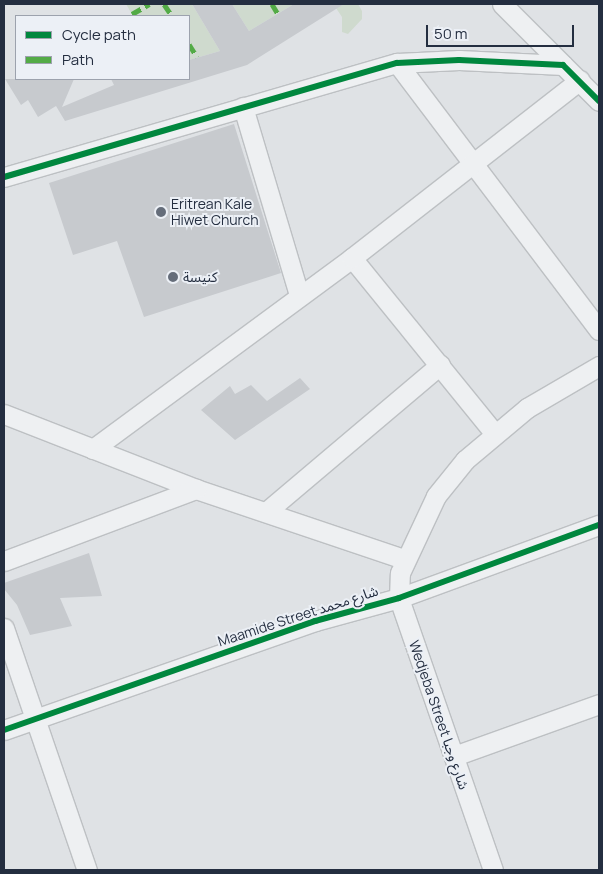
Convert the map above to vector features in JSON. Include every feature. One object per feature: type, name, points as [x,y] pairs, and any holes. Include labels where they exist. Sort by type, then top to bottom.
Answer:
[{"type":"street","points":[[502,4],[599,101]]},
{"type":"street","points":[[4,177],[397,63],[459,60],[563,65]]},
{"type":"street","points":[[397,63],[599,330]]},
{"type":"street","points":[[93,449],[299,295],[352,258],[580,80]]},
{"type":"street","points":[[243,107],[299,295]]},
{"type":"street","points":[[352,258],[494,433]]},
{"type":"street","points":[[266,512],[440,365]]},
{"type":"street","name":"Wedjeba Street شارع وجبا","points":[[493,870],[399,598],[398,586],[404,560],[436,496],[465,460],[494,433],[566,382],[599,366]]},
{"type":"street","points":[[4,414],[196,489],[404,560]]},
{"type":"street","points":[[4,561],[196,489]]},
{"type":"street","name":"Maamide Street شارع محمد","points":[[4,730],[33,718],[315,621],[399,598],[599,525]]},
{"type":"street","points":[[4,628],[33,718],[87,870]]},
{"type":"street","points":[[454,756],[599,704]]},
{"type":"shaded area","points":[[126,4],[192,4],[220,51],[190,60],[190,15],[132,15]]},
{"type":"shaded area","points":[[232,4],[294,4],[249,31]]},
{"type":"shaded area","points":[[344,4],[358,4],[362,11],[362,19],[348,34],[342,32],[342,17],[336,8]]},
{"type":"building","points":[[192,4],[232,4],[249,31],[294,4],[344,4],[247,65],[65,121],[56,106],[38,117],[28,100],[21,105],[5,79],[74,80],[62,107],[114,85],[112,80],[190,80],[190,60],[220,51]]},
{"type":"building","name":"Eritrean Kale Hiwet Church","points":[[234,124],[281,273],[144,317],[117,241],[73,255],[49,183]]},
{"type":"building","points":[[300,378],[310,389],[235,440],[201,410],[230,386],[235,394],[251,385],[267,401]]},
{"type":"building","points":[[89,553],[102,596],[60,598],[72,626],[30,635],[17,605],[4,589],[4,583]]},
{"type":"marked path","points":[[132,14],[149,4]]},
{"type":"marked path","points":[[164,4],[171,15]]},
{"type":"marked path","points":[[272,4],[278,14]]},
{"type":"marked path","points":[[190,46],[197,57]]},
{"type":"cycle path","points":[[4,177],[397,63],[459,60],[563,65],[599,101]]},
{"type":"cycle path","points":[[4,730],[315,621],[399,598],[599,525]]},
{"type":"place","name":"Eritrean Kale Hiwet Church","points":[[161,212]]},
{"type":"place","name":"كنيسة","points":[[173,277]]}]
